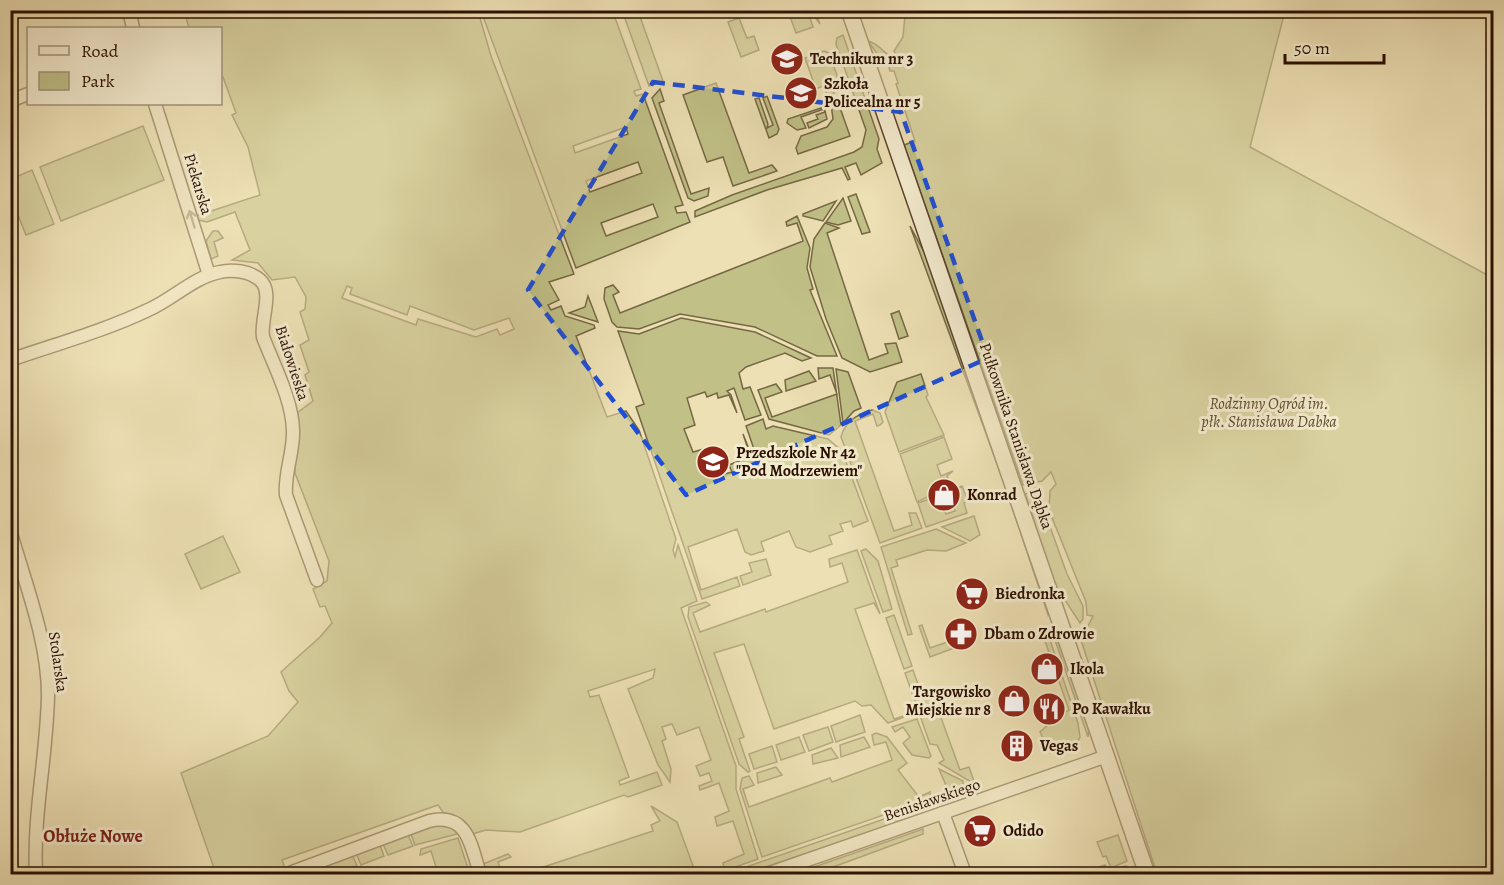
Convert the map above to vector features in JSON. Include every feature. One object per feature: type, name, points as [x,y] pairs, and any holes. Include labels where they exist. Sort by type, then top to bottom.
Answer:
[{"type":"street","points":[[129,10],[133,27]]},
{"type":"street","name":"Pułkownika Stanisława Dąbka","points":[[849,10],[1147,874]]},
{"type":"street","points":[[10,101],[27,94]]},
{"type":"street","name":"Piekarska","points":[[155,105],[209,275]]},
{"type":"street","name":"Białowieska","points":[[10,360],[151,309],[209,275],[230,271],[248,273],[259,279],[265,286],[266,297],[262,328],[291,413],[293,453],[285,483],[286,495],[317,580]]},
{"type":"street","name":"Stolarska","points":[[10,530],[42,645],[47,673],[48,697],[37,816],[36,874]]},
{"type":"street","name":"Benisławskiego","points":[[767,874],[1107,756]]},
{"type":"street","points":[[943,813],[965,874]]},
{"type":"street","points":[[292,872],[429,821],[444,819],[451,820],[463,829],[480,874]]},
{"type":"highlighted area","points":[[653,82],[901,112],[988,358],[686,495],[528,290]]},
{"type":"green space","name":"Rodzinny Ogród im. płk. Stanisława Dabka","points":[[909,10],[1285,11],[1250,147],[1493,278],[1493,874],[1157,874],[1081,640],[1093,616],[1087,615],[1086,602],[1049,510],[1050,491],[1056,484],[1051,472],[1042,481],[1023,485],[904,145],[915,141],[896,84],[898,83],[894,71],[890,71],[887,60],[882,61],[868,41],[876,44],[894,59],[912,67],[910,59],[897,57],[894,51],[903,37],[905,15]]},
{"type":"green space","points":[[184,11],[478,11],[491,56],[574,274],[549,282],[559,300],[548,305],[551,310],[561,306],[565,316],[594,325],[595,328],[576,336],[607,417],[626,411],[639,430],[676,539],[673,550],[675,557],[678,545],[697,601],[681,608],[736,766],[736,789],[758,859],[724,871],[723,863],[744,854],[733,821],[717,826],[715,817],[729,811],[719,783],[700,790],[699,786],[712,781],[709,773],[700,776],[696,766],[711,760],[699,727],[677,735],[672,724],[662,727],[666,739],[662,741],[671,769],[670,782],[658,765],[628,689],[653,678],[655,669],[588,691],[590,697],[599,695],[629,777],[619,781],[620,785],[657,772],[662,785],[628,797],[624,795],[520,832],[486,830],[472,834],[462,820],[445,815],[438,805],[282,860],[287,874],[216,874],[181,773],[268,736],[298,702],[289,691],[281,672],[332,623],[325,606],[320,607],[313,589],[327,581],[329,561],[295,473],[297,413],[313,401],[305,375],[309,372],[300,345],[309,340],[300,312],[305,309],[306,297],[295,277],[272,280],[258,263],[232,260],[250,250],[235,212],[207,222],[198,220],[196,216],[260,195],[248,147],[232,115],[236,113],[223,77],[222,27],[189,27]],"holes":[[[347,286],[352,288],[350,294],[407,315],[410,306],[474,330],[509,318],[514,329],[500,335],[497,329],[476,337],[418,319],[416,325],[342,298]]]},
{"type":"green space","points":[[481,11],[613,11],[606,14],[608,17],[614,15],[641,89],[634,91],[636,96],[643,94],[683,205],[675,207],[677,213],[686,212],[690,222],[576,268]],"holes":[[[626,127],[628,134],[575,153],[573,146]],[[638,162],[642,173],[590,192],[586,181]],[[653,204],[658,217],[606,236],[601,223]]]},
{"type":"green space","points":[[638,11],[663,81],[649,86],[623,13]]},
{"type":"green space","points":[[788,11],[815,11],[820,24],[814,16],[810,18],[813,27],[796,33]]},
{"type":"green space","points":[[739,18],[747,38],[754,36],[759,50],[741,57],[728,22]]},
{"type":"green space","points":[[843,35],[879,139],[877,149],[882,163],[861,175],[856,163],[845,167],[850,179],[848,180],[842,168],[767,190],[695,217],[695,211],[732,195],[854,152],[862,147],[866,130],[836,44],[837,38]]},
{"type":"green space","points":[[824,51],[829,53],[843,92],[839,91],[836,82],[833,83],[835,91],[833,94],[827,94],[823,86],[816,89],[805,58]]},
{"type":"green space","points":[[716,83],[749,173],[772,165],[777,171],[733,186],[723,157],[707,162],[683,95]]},
{"type":"green space","points":[[660,89],[664,101],[659,103],[691,194],[709,188],[708,196],[694,201],[688,198],[652,98]]},
{"type":"green space","points":[[767,96],[779,129],[777,134],[769,138],[755,99],[759,98],[768,124],[767,128],[773,125],[763,98]]},
{"type":"green space","points":[[838,102],[850,136],[798,154],[796,148],[801,136],[827,127],[833,119],[831,104]]},
{"type":"green space","points":[[824,107],[827,119],[809,128],[807,123],[818,119],[816,115],[825,112],[824,109],[801,117],[806,128],[797,130],[787,123],[788,119]]},
{"type":"green space","points":[[143,126],[164,180],[61,221],[40,167]]},
{"type":"green space","points":[[32,170],[54,224],[26,235],[11,198],[11,179]]},
{"type":"green space","points":[[856,194],[870,232],[862,234],[848,197]]},
{"type":"green space","points":[[843,198],[851,221],[838,225],[826,222]]},
{"type":"green space","points":[[836,201],[823,221],[803,216],[803,214]]},
{"type":"green space","points":[[797,216],[810,248],[807,268],[813,289],[810,290],[837,356],[817,356],[755,327],[680,314],[639,329],[617,327],[612,322],[604,299],[605,288],[613,285],[619,292],[613,295],[620,313],[803,241],[797,223],[787,226],[786,222]]},
{"type":"green space","points":[[825,223],[839,228],[827,233],[869,360],[888,353],[885,344],[896,343],[902,362],[870,372],[842,358],[826,319],[810,267],[814,239]]},
{"type":"green space","points":[[910,226],[929,261],[1049,612],[1048,615],[1004,483]]},
{"type":"green space","points":[[213,231],[218,231],[223,238],[214,242],[218,256],[211,259],[206,241]]},
{"type":"green space","points":[[588,296],[598,322],[569,313],[585,307]]},
{"type":"green space","points":[[899,311],[908,336],[899,339],[891,314]]},
{"type":"green space","points":[[681,318],[755,332],[811,358],[802,361],[785,353],[746,367],[739,373],[743,389],[750,387],[761,415],[745,420],[734,388],[727,391],[731,395],[737,413],[729,395],[718,398],[717,393],[707,397],[705,392],[687,398],[695,425],[684,429],[693,452],[704,449],[713,477],[732,472],[729,465],[739,461],[738,456],[749,452],[743,434],[753,459],[757,458],[746,426],[763,419],[766,429],[773,426],[828,439],[842,451],[868,521],[853,527],[851,521],[840,524],[843,531],[829,536],[832,544],[810,552],[796,547],[789,531],[761,542],[764,551],[751,555],[745,552],[737,529],[688,547],[701,590],[737,577],[740,586],[702,599],[636,407],[644,404],[618,331],[639,334]]},
{"type":"green space","points":[[818,368],[833,368],[836,392],[830,375],[819,379]]},
{"type":"green space","points":[[836,369],[848,372],[861,408],[854,411],[843,423]]},
{"type":"green space","points":[[809,371],[816,381],[786,391],[785,380]]},
{"type":"green space","points":[[921,374],[928,395],[926,397],[944,435],[899,452],[885,412],[897,382]]},
{"type":"green space","points":[[776,384],[782,392],[765,398],[772,417],[837,394],[841,425],[829,435],[769,419],[758,390]]},
{"type":"green space","points":[[872,410],[880,413],[883,422],[880,425],[877,426],[873,414],[855,421],[894,531],[912,525],[909,513],[916,513],[922,528],[880,543],[841,437],[853,419]]},
{"type":"green space","points":[[944,437],[952,459],[937,465],[941,476],[953,471],[947,476],[951,486],[917,502],[900,454]]},
{"type":"green space","points":[[962,486],[968,501],[964,503],[967,513],[926,527],[918,503],[936,497],[934,499],[938,510],[943,508],[946,514],[955,511],[949,492]]},
{"type":"green space","points":[[1036,488],[1035,502],[1048,521],[1067,574],[1083,606],[1083,619],[1080,623],[1055,585],[1025,494]]},
{"type":"green space","points":[[974,516],[980,535],[970,541],[942,527]]},
{"type":"green space","points":[[936,529],[966,543],[946,551],[927,550],[896,560],[898,566],[891,568],[912,634],[908,635],[881,547]]},
{"type":"green space","points":[[223,536],[240,572],[201,589],[185,554]]},
{"type":"green space","points":[[866,549],[878,561],[892,609],[883,612],[861,551]]},
{"type":"green space","points":[[857,550],[880,614],[874,603],[855,609],[894,719],[913,713],[911,701],[915,713],[888,723],[871,705],[862,706],[855,701],[774,729],[744,644],[714,653],[744,737],[739,739],[750,771],[748,772],[739,764],[688,617],[689,607],[706,602],[710,605],[693,613],[700,632],[765,609],[766,612],[848,582],[842,563],[830,567],[829,559]]},
{"type":"green space","points":[[766,559],[771,575],[743,585],[740,576],[752,572],[749,563]]},
{"type":"green space","points":[[894,615],[912,666],[904,669],[886,618]]},
{"type":"green space","points":[[922,625],[930,648],[959,638],[962,645],[930,657],[919,626]]},
{"type":"green space","points":[[1054,637],[1061,645],[1089,727],[1088,737]]},
{"type":"green space","points":[[1050,640],[1078,723],[1080,737],[1076,745],[1050,753],[1040,732],[1058,716],[1069,710],[1045,641]]},
{"type":"green space","points":[[913,670],[923,693],[935,701],[960,770],[969,767],[974,781],[971,782],[939,763],[944,760],[937,745],[930,744],[905,673]]},
{"type":"green space","points":[[860,715],[865,732],[836,742],[831,726]]},
{"type":"green space","points":[[917,719],[931,756],[929,758],[912,755],[903,743],[910,737],[903,727],[895,732],[892,727]]},
{"type":"green space","points":[[828,727],[833,742],[809,751],[803,735]]},
{"type":"green space","points":[[876,733],[887,737],[907,763],[898,770],[919,797],[930,792],[930,799],[762,857],[740,789],[742,778],[749,776],[754,785],[743,789],[749,807],[830,778],[832,782],[892,760],[886,742],[874,745],[872,735]]},
{"type":"green space","points":[[799,737],[805,752],[781,760],[776,745]]},
{"type":"green space","points":[[864,737],[870,747],[841,757],[840,745]]},
{"type":"green space","points":[[772,746],[777,762],[754,769],[749,754]]},
{"type":"green space","points":[[831,748],[838,758],[813,764],[812,755]]},
{"type":"green space","points":[[776,767],[782,775],[758,783],[757,773]]},
{"type":"green space","points":[[939,769],[963,781],[963,786],[948,790]]},
{"type":"green space","points":[[651,806],[677,822],[696,874],[522,874],[653,831],[651,825],[660,821]]},
{"type":"green space","points":[[913,809],[918,815],[745,874],[729,873]]},
{"type":"green space","points":[[439,824],[455,827],[457,834],[415,845],[411,834]]},
{"type":"green space","points":[[923,829],[923,834],[825,870],[811,874],[794,874]]},
{"type":"green space","points":[[408,835],[413,846],[388,855],[383,844]]},
{"type":"green space","points":[[1118,835],[1127,861],[1111,868],[1106,856],[1103,857],[1097,842]]},
{"type":"green space","points":[[458,838],[470,874],[425,874],[437,870],[431,851],[420,855],[421,849]]},
{"type":"green space","points":[[380,845],[384,856],[361,865],[356,853]]},
{"type":"green space","points":[[352,854],[357,866],[328,874],[324,864]]},
{"type":"green space","points":[[508,854],[511,857],[498,862],[502,874],[484,874],[483,864]]},
{"type":"green space","points":[[1105,865],[1110,871],[1126,866],[1130,874],[1079,874]]},
{"type":"place","name":"Technikum nr 3","points":[[787,59]]},
{"type":"place","name":"Szkoła Policealna nr 5","points":[[801,93]]},
{"type":"place","name":"Przedszkole Nr 42 \"Pod Modrzewiem\"","points":[[713,462]]},
{"type":"place","name":"Konrad","points":[[944,495]]},
{"type":"place","name":"Biedronka","points":[[972,594]]},
{"type":"place","name":"Dbam o Zdrowie","points":[[961,634]]},
{"type":"place","name":"Ikola","points":[[1047,669]]},
{"type":"place","name":"Targowisko Miejskie nr 8","points":[[1014,701]]},
{"type":"place","name":"Po Kawałku","points":[[1049,709]]},
{"type":"place","name":"Vegas","points":[[1017,746]]},
{"type":"place","name":"Odido","points":[[980,831]]},
{"type":"district","name":"Obłuże Nowe","points":[[93,836]]}]
